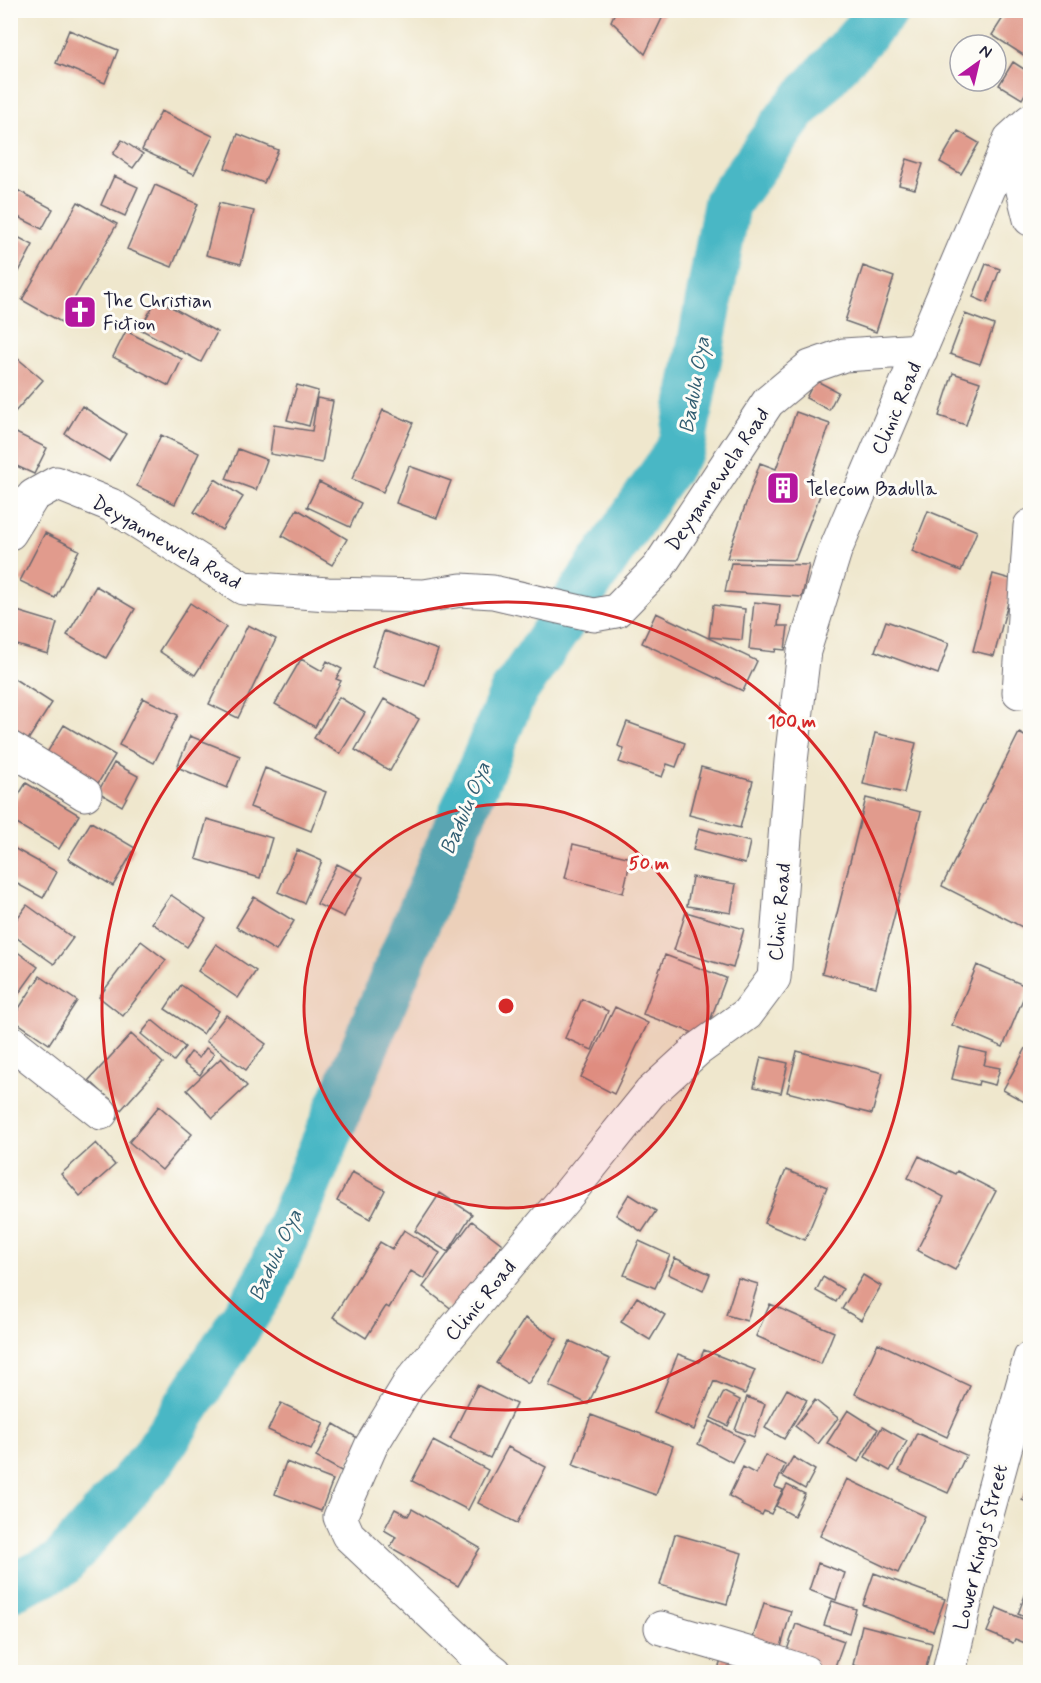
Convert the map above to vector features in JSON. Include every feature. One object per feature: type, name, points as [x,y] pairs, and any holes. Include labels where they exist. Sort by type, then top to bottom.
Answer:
[{"type":"street","points":[[1020,130],[1030,219]]},
{"type":"street","name":"Clinic Road","points":[[495,1672],[348,1535],[340,1517],[371,1446],[410,1382],[650,1093],[697,1050],[747,1014],[774,978],[791,761],[804,651],[835,551],[921,350],[1020,130]]},
{"type":"street","name":"Deyyannewela Road","points":[[10,533],[33,496],[56,483],[111,505],[243,588],[328,594],[424,596],[461,590],[493,592],[594,615],[616,610],[658,568],[768,402],[810,367],[844,355],[921,350]]},
{"type":"street","points":[[1019,692],[1030,526]]},
{"type":"street","points":[[10,748],[85,794]]},
{"type":"street","points":[[10,1041],[101,1113]]},
{"type":"street","name":"Lower King's Street","points":[[949,1672],[977,1551],[1022,1427],[1030,1358]]},
{"type":"street","points":[[662,1628],[805,1672]]},
{"type":"building","points":[[616,10],[666,10],[645,54],[611,21]]},
{"type":"building","points":[[1008,10],[1021,10],[1030,16],[1030,48],[1025,56],[1008,45],[1008,33],[993,33]]},
{"type":"building","points":[[69,30],[118,50],[105,83],[56,63]]},
{"type":"building","points":[[1013,62],[1030,73],[1030,85],[1022,99],[1008,90],[1008,70]]},
{"type":"building","points":[[161,111],[213,136],[194,174],[142,150]]},
{"type":"building","points":[[958,131],[979,143],[961,174],[940,162]]},
{"type":"building","points":[[238,134],[278,150],[264,183],[225,168]]},
{"type":"building","points":[[122,140],[143,154],[133,168],[113,154]]},
{"type":"building","points":[[907,159],[923,164],[915,189],[899,185]]},
{"type":"building","points":[[114,176],[138,187],[125,216],[101,205]]},
{"type":"building","points":[[155,185],[198,204],[172,267],[127,249]]},
{"type":"building","points":[[17,190],[53,209],[42,229],[10,213],[10,203]]},
{"type":"building","points":[[78,202],[117,224],[61,322],[22,300]]},
{"type":"building","points":[[219,203],[254,211],[241,264],[206,255]]},
{"type":"building","points":[[10,233],[33,245],[13,283],[10,281]]},
{"type":"building","points":[[986,264],[1000,269],[987,303],[973,297]]},
{"type":"building","points":[[863,266],[894,277],[876,332],[845,321]]},
{"type":"building","points":[[157,299],[217,332],[201,362],[140,329]]},
{"type":"building","points":[[965,314],[994,325],[980,364],[950,354]]},
{"type":"building","points":[[126,331],[182,359],[169,386],[113,357]]},
{"type":"building","points":[[10,352],[43,380],[13,414],[10,412]]},
{"type":"building","points":[[953,373],[980,382],[966,425],[939,416]]},
{"type":"building","points":[[815,380],[838,392],[829,410],[806,398]]},
{"type":"building","points":[[297,385],[318,391],[309,426],[287,420]]},
{"type":"building","points":[[317,398],[333,401],[322,463],[270,454],[274,425],[312,431]]},
{"type":"building","points":[[82,406],[126,434],[109,461],[65,434]]},
{"type":"building","points":[[383,410],[413,423],[383,492],[352,479]]},
{"type":"building","name":"Telecom Badulla","points":[[796,412],[830,424],[808,486],[822,490],[795,560],[727,558],[760,463],[776,469]]},
{"type":"building","points":[[10,430],[47,448],[34,474],[10,463]]},
{"type":"building","points":[[161,435],[199,453],[175,504],[137,486]]},
{"type":"building","points":[[238,449],[267,460],[256,490],[226,479]]},
{"type":"building","points":[[409,466],[451,481],[437,518],[396,503]]},
{"type":"building","points":[[215,479],[243,497],[222,530],[194,512]]},
{"type":"building","points":[[319,482],[361,503],[350,527],[307,507]]},
{"type":"building","points":[[297,509],[347,539],[332,565],[282,536]]},
{"type":"building","points":[[928,511],[977,531],[961,571],[912,551]]},
{"type":"building","points":[[45,533],[79,550],[55,598],[20,581]]},
{"type":"building","points":[[731,563],[809,565],[802,597],[725,592]]},
{"type":"building","points":[[993,574],[1014,580],[994,656],[973,651]]},
{"type":"building","points":[[96,586],[135,609],[106,658],[67,635]]},
{"type":"building","points":[[754,602],[780,605],[778,626],[788,626],[785,650],[776,649],[775,652],[749,649]]},
{"type":"building","points":[[190,603],[226,627],[195,675],[159,651]]},
{"type":"building","points":[[713,605],[745,609],[742,640],[709,637]]},
{"type":"building","points":[[17,611],[57,623],[48,654],[10,643],[10,631]]},
{"type":"building","points":[[656,613],[757,661],[743,691],[642,643]]},
{"type":"building","points":[[886,621],[949,643],[938,674],[875,651]]},
{"type":"building","points":[[248,625],[276,639],[238,718],[209,704]]},
{"type":"building","points":[[384,631],[438,650],[425,686],[372,667]]},
{"type":"building","points":[[301,659],[322,671],[327,661],[342,669],[336,679],[341,681],[315,727],[275,704]]},
{"type":"building","points":[[10,676],[52,703],[26,743],[10,733]]},
{"type":"building","points":[[339,697],[365,713],[340,754],[314,738]]},
{"type":"building","points":[[143,698],[178,715],[154,763],[119,745]]},
{"type":"building","points":[[384,699],[419,719],[390,771],[355,750]]},
{"type":"building","points":[[627,722],[685,743],[676,767],[667,764],[662,777],[619,762],[624,749],[618,746]]},
{"type":"building","points":[[64,725],[115,755],[94,790],[43,759]]},
{"type":"building","points":[[875,733],[916,743],[904,793],[863,784]]},
{"type":"building","points":[[1019,733],[1030,739],[1030,931],[942,886]]},
{"type":"building","points":[[190,736],[240,756],[227,788],[177,767]]},
{"type":"building","points":[[114,763],[138,776],[122,806],[98,792]]},
{"type":"building","points":[[701,767],[753,781],[740,828],[689,815]]},
{"type":"building","points":[[265,768],[326,792],[311,831],[250,807]]},
{"type":"building","points":[[26,783],[79,815],[59,849],[10,820],[10,809]]},
{"type":"building","points":[[866,798],[921,812],[876,987],[822,973]]},
{"type":"building","points":[[207,819],[272,838],[260,878],[196,859]]},
{"type":"building","points":[[91,822],[135,848],[113,886],[68,859]]},
{"type":"building","points":[[699,828],[750,842],[745,864],[693,850]]},
{"type":"building","points":[[573,844],[631,858],[623,893],[565,878]]},
{"type":"building","points":[[10,846],[57,872],[43,898],[10,880]]},
{"type":"building","points":[[297,850],[322,861],[304,903],[278,892]]},
{"type":"building","points":[[337,864],[363,877],[344,917],[317,904]]},
{"type":"building","points":[[692,877],[736,884],[731,913],[687,906]]},
{"type":"building","points":[[171,895],[206,919],[187,947],[152,923]]},
{"type":"building","points":[[254,897],[294,921],[276,951],[236,927]]},
{"type":"building","points":[[27,905],[73,938],[54,964],[10,933],[10,928]]},
{"type":"building","points":[[686,912],[744,929],[733,968],[674,950]]},
{"type":"building","points":[[141,941],[166,960],[123,1016],[99,997]]},
{"type":"building","points":[[216,944],[256,971],[238,998],[198,971]]},
{"type":"building","points":[[16,951],[38,967],[10,1006],[10,960]]},
{"type":"building","points":[[665,955],[726,978],[704,1037],[643,1014]]},
{"type":"building","points":[[977,965],[1028,987],[1003,1047],[952,1025]]},
{"type":"building","points":[[40,976],[77,1001],[49,1044],[12,1019]]},
{"type":"building","points":[[181,985],[219,1011],[203,1034],[165,1009]]},
{"type":"building","points":[[582,999],[608,1011],[592,1050],[565,1038]]},
{"type":"building","points":[[615,1007],[648,1023],[614,1094],[581,1077]]},
{"type":"building","points":[[226,1015],[266,1044],[246,1070],[206,1041]]},
{"type":"building","points":[[152,1020],[185,1047],[174,1061],[141,1034]]},
{"type":"building","points":[[131,1034],[163,1063],[121,1110],[89,1080]]},
{"type":"building","points":[[1030,1041],[1030,1105],[1003,1090]]},
{"type":"building","points":[[960,1047],[987,1053],[984,1065],[1000,1068],[995,1085],[979,1081],[978,1085],[952,1079]]},
{"type":"building","points":[[206,1048],[214,1054],[200,1075],[183,1063],[191,1052],[199,1058]]},
{"type":"building","points":[[797,1051],[883,1073],[872,1114],[787,1092]]},
{"type":"building","points":[[761,1057],[788,1063],[781,1093],[754,1087]]},
{"type":"building","points":[[221,1058],[247,1086],[213,1118],[187,1090]]},
{"type":"building","points":[[159,1106],[192,1134],[162,1170],[129,1142]]},
{"type":"building","points":[[96,1143],[115,1165],[80,1196],[61,1174]]},
{"type":"building","points":[[919,1156],[955,1174],[957,1171],[996,1191],[955,1270],[917,1250],[944,1197],[908,1178]]},
{"type":"building","points":[[786,1170],[827,1187],[805,1240],[764,1223]]},
{"type":"building","points":[[352,1172],[385,1190],[370,1219],[337,1201]]},
{"type":"building","points":[[440,1193],[472,1214],[448,1252],[415,1231]]},
{"type":"building","points":[[629,1194],[656,1211],[642,1232],[616,1215]]},
{"type":"building","points":[[472,1221],[502,1244],[453,1310],[423,1287]]},
{"type":"building","points":[[404,1230],[440,1253],[424,1279],[411,1271],[389,1308],[386,1306],[366,1338],[333,1317],[380,1242],[392,1249]]},
{"type":"building","points":[[639,1241],[670,1255],[655,1288],[624,1275]]},
{"type":"building","points":[[675,1258],[710,1274],[703,1291],[668,1274]]},
{"type":"building","points":[[863,1275],[881,1286],[861,1320],[842,1309]]},
{"type":"building","points":[[823,1277],[843,1289],[836,1302],[816,1291]]},
{"type":"building","points":[[738,1278],[758,1284],[747,1321],[726,1315]]},
{"type":"building","points":[[637,1297],[665,1315],[650,1340],[621,1322]]},
{"type":"building","points":[[770,1304],[834,1332],[821,1364],[756,1336]]},
{"type":"building","points":[[525,1318],[557,1339],[528,1384],[496,1363]]},
{"type":"building","points":[[570,1341],[610,1359],[588,1404],[549,1386]]},
{"type":"building","points":[[878,1343],[970,1386],[947,1437],[855,1394]]},
{"type":"building","points":[[704,1350],[755,1370],[745,1394],[714,1381],[694,1430],[654,1413],[678,1354],[699,1362]]},
{"type":"building","points":[[477,1385],[516,1404],[490,1458],[450,1439]]},
{"type":"building","points":[[787,1389],[807,1400],[784,1439],[765,1428]]},
{"type":"building","points":[[724,1392],[740,1400],[728,1426],[711,1418]]},
{"type":"building","points":[[747,1397],[765,1404],[754,1437],[735,1430]]},
{"type":"building","points":[[815,1400],[838,1418],[818,1444],[795,1426]]},
{"type":"building","points":[[281,1403],[324,1423],[311,1450],[268,1430]]},
{"type":"building","points":[[848,1410],[878,1429],[858,1462],[827,1443]]},
{"type":"building","points":[[591,1415],[673,1446],[656,1495],[573,1465]]},
{"type":"building","points":[[710,1421],[744,1439],[732,1462],[698,1444]]},
{"type":"building","points":[[334,1424],[361,1440],[343,1472],[316,1457]]},
{"type":"building","points":[[882,1427],[907,1441],[890,1471],[865,1457]]},
{"type":"building","points":[[917,1433],[966,1455],[948,1493],[899,1471]]},
{"type":"building","points":[[433,1441],[488,1470],[468,1510],[412,1481]]},
{"type":"building","points":[[508,1447],[546,1467],[517,1523],[478,1503]]},
{"type":"building","points":[[765,1455],[785,1465],[775,1487],[783,1490],[771,1514],[764,1511],[762,1515],[741,1505],[742,1503],[729,1496],[743,1467],[756,1474]]},
{"type":"building","points":[[793,1457],[815,1470],[805,1489],[782,1476]]},
{"type":"building","points":[[286,1462],[333,1480],[321,1511],[275,1494]]},
{"type":"building","points":[[847,1479],[925,1516],[898,1573],[820,1536]]},
{"type":"building","points":[[1030,1482],[1030,1503],[1022,1500]]},
{"type":"building","points":[[787,1485],[805,1494],[794,1516],[776,1506]]},
{"type":"building","points":[[395,1509],[408,1516],[412,1509],[480,1548],[458,1586],[390,1547],[396,1537],[384,1530]]},
{"type":"building","points":[[675,1534],[742,1553],[727,1604],[660,1585]]},
{"type":"building","points":[[818,1563],[845,1573],[836,1600],[809,1590]]},
{"type":"building","points":[[874,1573],[945,1599],[933,1631],[863,1605]]},
{"type":"building","points":[[1030,1582],[1030,1619],[1018,1614]]},
{"type":"building","points":[[832,1601],[856,1609],[849,1633],[824,1625]]},
{"type":"building","points":[[764,1603],[791,1611],[781,1647],[753,1638]]},
{"type":"building","points":[[997,1608],[1030,1622],[1030,1645],[1015,1639],[1013,1643],[987,1632]]},
{"type":"building","points":[[796,1624],[844,1641],[833,1672],[785,1656]]},
{"type":"building","points":[[862,1625],[932,1643],[925,1672],[882,1672],[853,1665]]},
{"type":"building","points":[[723,1655],[777,1672],[717,1672]]},
{"type":"waterway","name":"Badulu Oya","points":[[10,1588],[60,1565],[153,1459],[265,1285],[513,693],[682,446],[727,203],[793,112],[885,10]]},
{"type":"place","name":"The Christian Fiction","points":[[80,312]]},
{"type":"place","name":"Telecom Badulla","points":[[783,488]]}]
